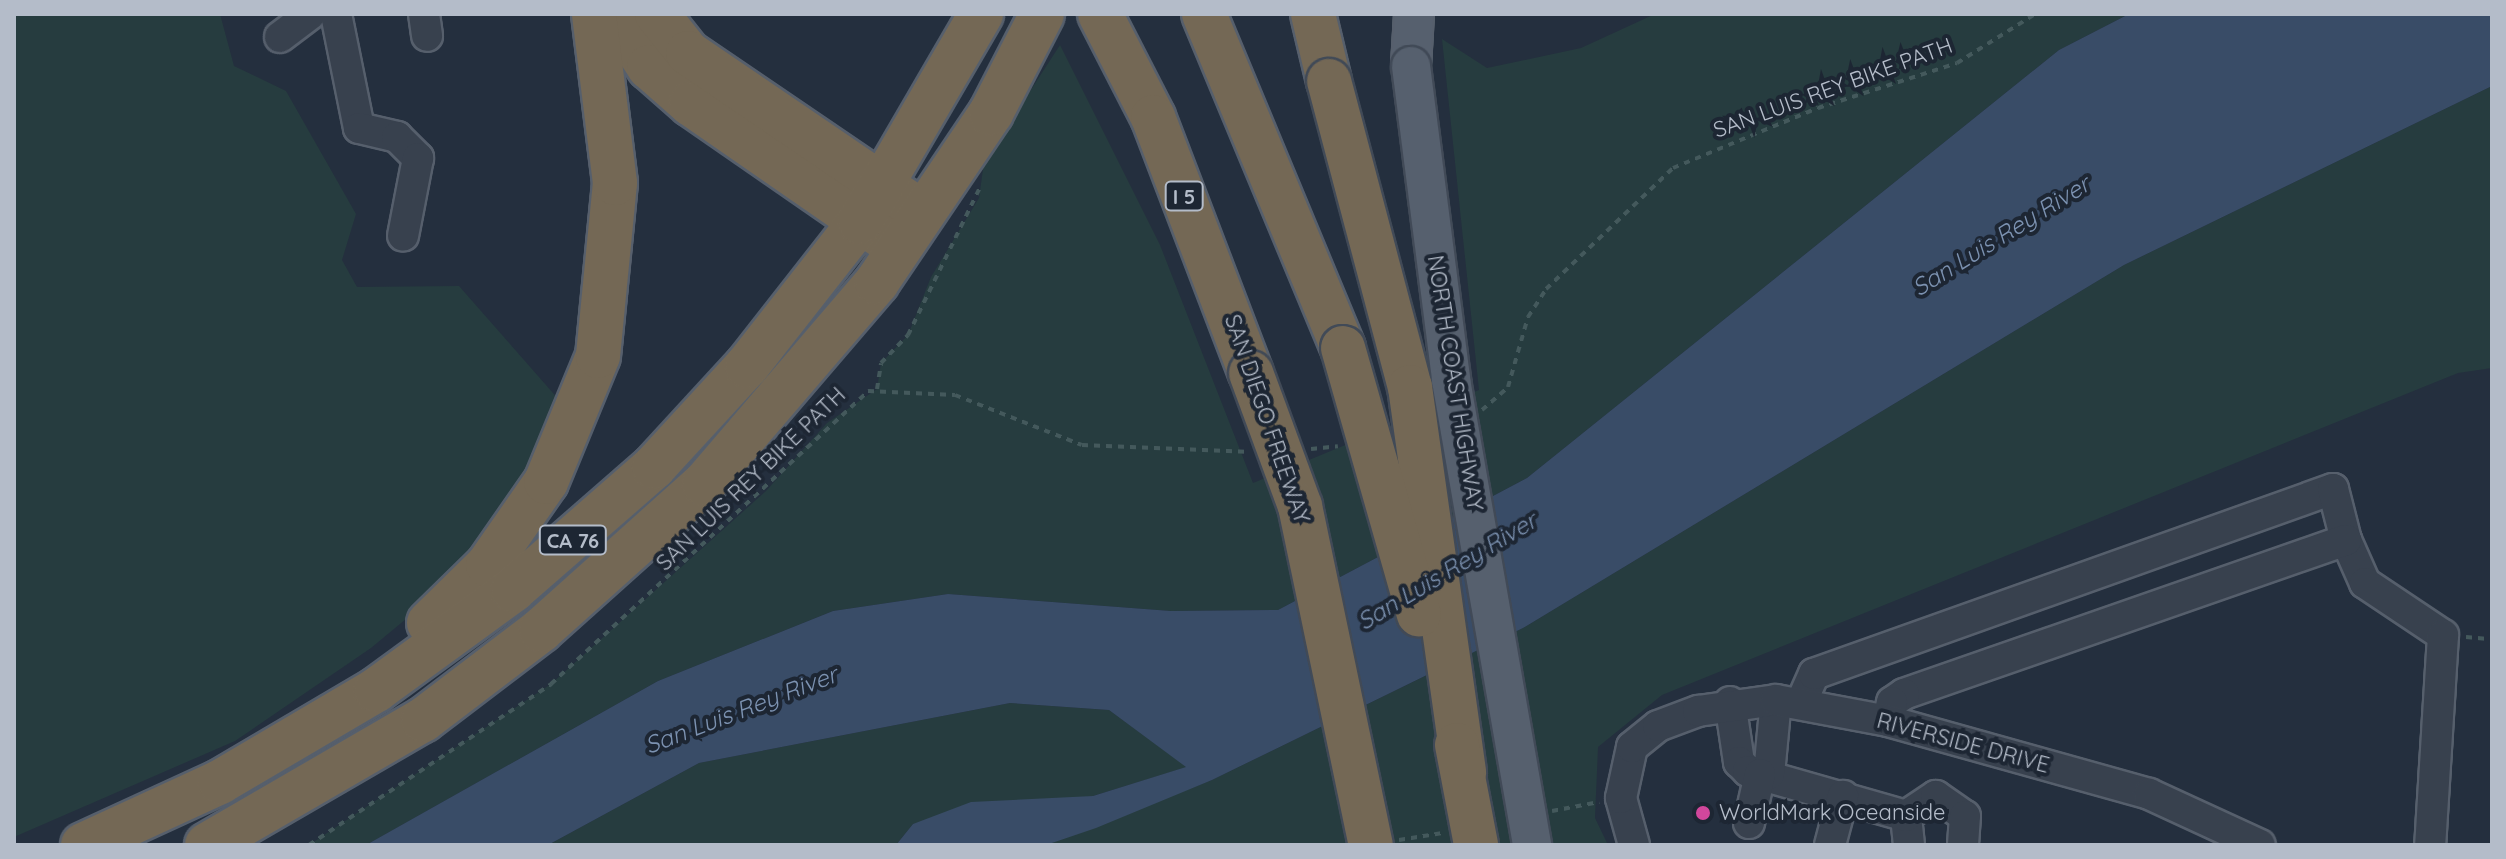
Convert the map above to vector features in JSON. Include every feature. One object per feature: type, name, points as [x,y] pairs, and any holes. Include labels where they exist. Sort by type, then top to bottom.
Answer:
[{"type":"highway","points":[[220,782],[378,666],[466,589],[517,526],[564,446],[598,356],[614,245],[615,183],[594,14]]},
{"type":"highway","points":[[614,14],[649,67],[691,104],[900,249]]},
{"type":"highway","points":[[657,14],[688,53],[925,214]]},
{"type":"highway","name":"CA 76","points":[[83,845],[220,782],[376,690],[590,526],[747,366],[860,222],[981,14]]},
{"type":"highway","name":"CA 76","points":[[207,845],[423,720],[628,557],[792,389],[900,249],[925,214],[1042,14]]},
{"type":"highway","points":[[1204,14],[1343,348],[1464,772]]},
{"type":"highway","points":[[1313,14],[1410,387],[1476,845]]},
{"type":"highway","name":"SAN DIEGO FREEWAY","points":[[1101,18],[1153,117],[1300,506],[1371,845]]},
{"type":"main road","name":"NORTH COAST HIGHWAY","points":[[1414,14],[1411,66],[1451,380],[1532,845]]},
{"type":"street","points":[[280,37],[310,14]]},
{"type":"street","points":[[336,14],[359,128],[397,137],[418,158],[403,236]]},
{"type":"street","points":[[1749,823],[1756,770],[1789,702],[1814,674],[2333,489],[2346,540],[2365,583],[2443,635],[2430,845]]},
{"type":"street","points":[[1888,721],[1892,702],[1904,694],[2346,540]]},
{"type":"street","points":[[1730,702],[1756,770]]},
{"type":"street","name":"RIVERSIDE DRIVE","points":[[1634,845],[1622,769],[1632,747],[1658,726],[1730,702],[1789,702],[1888,721],[2149,794],[2260,845]]},
{"type":"street","points":[[1756,770],[1843,796],[1908,830],[1926,798],[1953,801],[1968,825],[1963,845]]},
{"type":"street","points":[[1830,845],[1843,796]]},
{"type":"path","name":"SAN LUIS REY BIKE PATH","points":[[1476,412],[1491,408],[1508,387],[1528,317],[1546,289],[1673,168],[1818,108],[1957,63],[2035,14]]},
{"type":"path","points":[[877,389],[881,363],[908,335],[931,277],[979,198],[982,174]]},
{"type":"path","name":"SAN LUIS REY BIKE PATH","points":[[309,845],[551,684],[766,491],[827,423],[877,389],[955,395],[1082,445],[1257,451]]},
{"type":"path","points":[[1302,449],[1347,444]]},
{"type":"green space","points":[[14,14],[220,14],[234,66],[286,91],[356,214],[342,260],[357,287],[459,286],[567,409],[488,551],[371,648],[235,741],[14,837]]},
{"type":"green space","points":[[1655,14],[2129,14],[2059,50],[1527,478],[1278,610],[1171,611],[948,594],[833,611],[658,681],[366,845],[309,845],[551,684],[766,491],[827,423],[877,389],[881,363],[908,335],[931,277],[979,198],[984,162],[1060,45],[1160,245],[1253,483],[1479,390],[1442,39],[1487,68],[1581,48]]},
{"type":"green space","points":[[2492,86],[2492,368],[2458,373],[1662,695],[1598,747],[1595,818],[1608,845],[1046,845],[1212,780],[1523,628],[2124,265]]},
{"type":"green space","points":[[1010,703],[1109,710],[1187,767],[1093,796],[913,824],[896,845],[548,845],[699,763]]},
{"type":"water","name":"San Luis Rey River","points":[[2129,14],[2492,14],[2492,86],[2124,265],[1523,628],[1212,780],[1096,828],[1046,845],[896,845],[913,824],[971,802],[1093,796],[1186,767],[1109,710],[1010,703],[699,763],[548,845],[366,845],[658,681],[833,611],[948,594],[1171,611],[1278,610],[1527,478],[2059,50]]},
{"type":"place","name":"WorldMark Oceanside","points":[[1703,813]]}]
